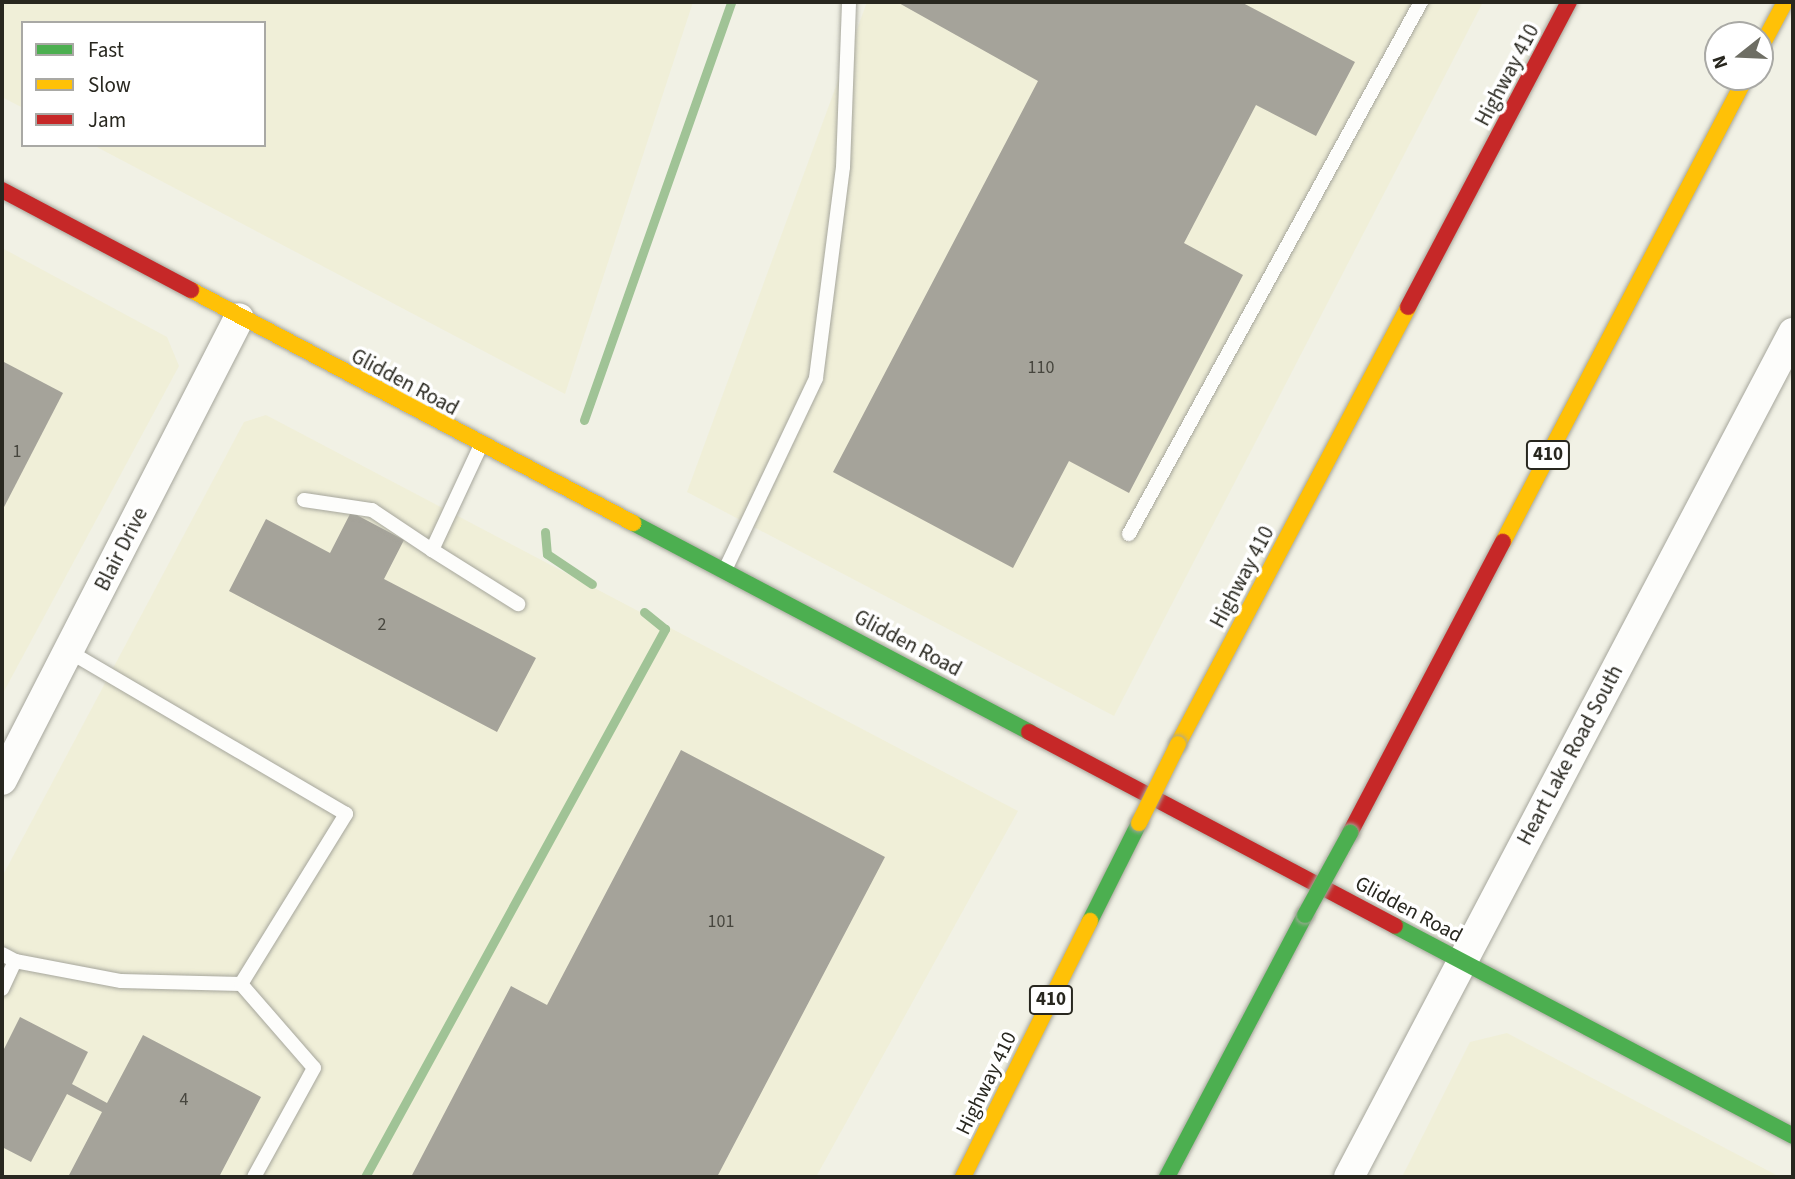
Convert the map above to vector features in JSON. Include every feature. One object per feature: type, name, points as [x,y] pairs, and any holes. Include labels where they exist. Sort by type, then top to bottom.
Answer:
[{"type":"main road","name":"Highway 410","points":[[963,1177],[1178,744],[1569,2]]},
{"type":"main road","points":[[1774,23],[1785,2]]},
{"type":"main road","name":"410","points":[[1167,1177],[1739,91]]},
{"type":"main road","name":"Glidden Road","points":[[2,190],[239,318],[1793,1136]]},
{"type":"street","name":"Blair Drive","points":[[2,780],[239,318]]},
{"type":"street","name":"Heart Lake Road South","points":[[1349,1177],[1793,333]]},
{"type":"lane","points":[[724,571],[816,378],[843,167],[849,2]]},
{"type":"lane","points":[[1129,534],[1421,2]]},
{"type":"lane","points":[[432,550],[481,445]]},
{"type":"lane","points":[[304,500],[372,510],[519,604]]},
{"type":"lane","points":[[68,651],[346,814],[241,984]]},
{"type":"lane","points":[[2,954],[15,961],[121,981],[241,984],[314,1068],[254,1177]]},
{"type":"lane","points":[[2,989],[15,961]]},
{"type":"shaded area","points":[[2,2],[693,2],[565,394],[97,147],[266,147],[266,21],[21,21],[21,107],[2,97]]},
{"type":"shaded area","points":[[867,2],[1483,2],[1114,716],[687,492]]},
{"type":"shaded area","points":[[2,248],[167,337],[179,366],[2,695]]},
{"type":"shaded area","points":[[266,415],[1018,811],[816,1177],[2,1177],[2,877],[244,422]]},
{"type":"shaded area","points":[[1507,1033],[1780,1177],[1402,1177],[1470,1042]]},
{"type":"building","points":[[897,2],[1241,2],[1355,62],[1316,136],[1256,105],[1184,243],[1243,275],[1129,493],[1069,461],[1013,568],[833,472],[1038,81]]},
{"type":"building","points":[[4,362],[63,393],[2,511],[2,366]]},
{"type":"building","points":[[351,512],[404,540],[384,579],[536,658],[497,732],[229,591],[266,519],[330,553]]},
{"type":"building","points":[[681,750],[885,857],[717,1177],[411,1177],[511,986],[547,1005]]},
{"type":"building","points":[[20,1017],[88,1052],[72,1084],[107,1103],[143,1035],[261,1097],[219,1177],[68,1177],[102,1112],[67,1094],[31,1162],[2,1147],[2,1053]]},
{"type":"waterway","points":[[584,420],[731,2]]},
{"type":"waterway","points":[[545,532],[547,554],[592,584]]},
{"type":"waterway","points":[[365,1177],[665,629],[644,612]]},
{"type":"traffic: fast","points":[[633,523],[1029,732]]},
{"type":"traffic: fast","points":[[1090,921],[1139,823]]},
{"type":"traffic: fast","points":[[1305,915],[1350,833]]},
{"type":"traffic: fast","points":[[1167,1177],[1305,915]]},
{"type":"traffic: fast","points":[[1395,926],[1793,1136]]},
{"type":"traffic: slow","points":[[1774,23],[1785,2]]},
{"type":"traffic: slow","points":[[1503,542],[1739,91]]},
{"type":"traffic: slow","points":[[191,290],[633,523]]},
{"type":"traffic: slow","points":[[1178,744],[1408,307]]},
{"type":"traffic: slow","points":[[1139,823],[1178,744]]},
{"type":"traffic: slow","points":[[963,1177],[1090,921]]},
{"type":"traffic: jam","points":[[1408,307],[1569,2]]},
{"type":"traffic: jam","points":[[2,190],[191,290]]},
{"type":"traffic: jam","points":[[1350,833],[1503,542]]},
{"type":"traffic: jam","points":[[1029,732],[1395,926]]}]
